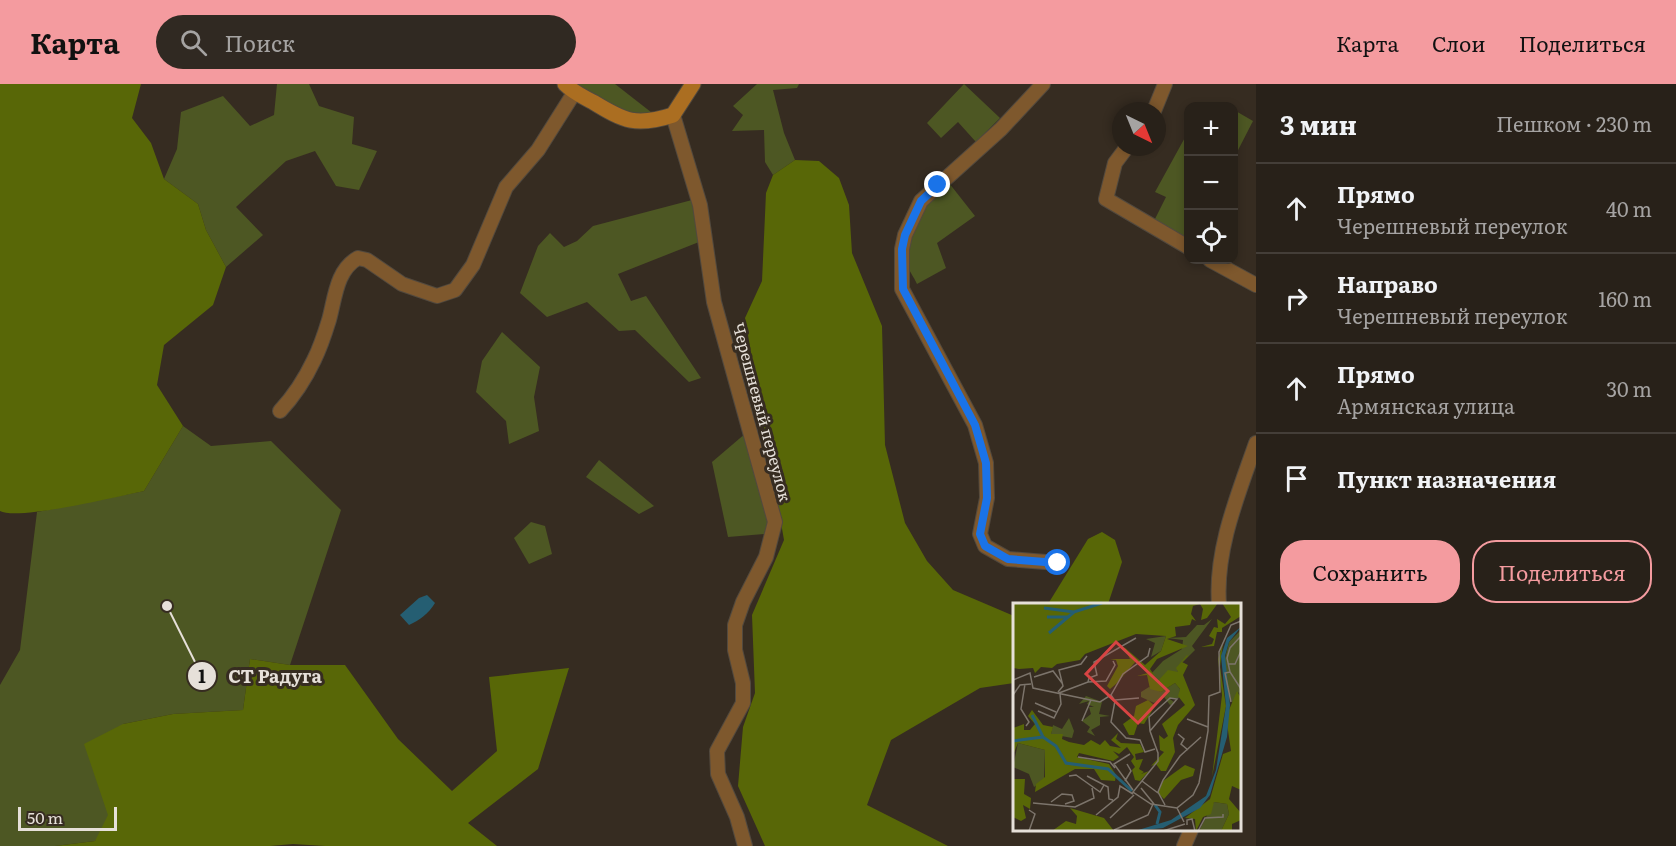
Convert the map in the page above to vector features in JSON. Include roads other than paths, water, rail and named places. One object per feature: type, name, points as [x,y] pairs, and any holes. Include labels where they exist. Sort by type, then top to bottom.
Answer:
[{"type":"street","points":[[280,411],[294,396],[314,360],[328,323],[338,282],[351,262],[358,258],[367,260],[402,284],[437,296],[455,290],[473,265],[506,187],[538,150],[569,88],[624,120],[658,120],[673,115],[693,84]]},
{"type":"street","points":[[1043,84],[1001,129],[921,201],[905,235],[902,249],[903,289],[975,425],[986,463],[987,498],[980,534],[985,546],[1008,559],[1058,563]]},
{"type":"street","points":[[1158,102],[1165,84]]},
{"type":"street","name":"Черешневый переулок","points":[[673,115],[700,205],[714,302],[775,522],[766,557],[743,602],[735,625],[735,650],[743,684],[743,703],[717,752],[718,774],[737,817],[745,846]]},
{"type":"street","points":[[1120,156],[1115,163],[1106,199],[1184,245]]},
{"type":"street","points":[[1217,264],[1256,285]]},
{"type":"street","points":[[1219,603],[1218,586],[1226,534],[1256,443]]},
{"type":"street","points":[[1184,846],[1191,831]]},
{"type":"water","points":[[427,595],[435,603],[424,616],[409,625],[400,615],[419,598]]},
{"type":"place","name":"СТ Радуга","points":[[167,606]]}]
